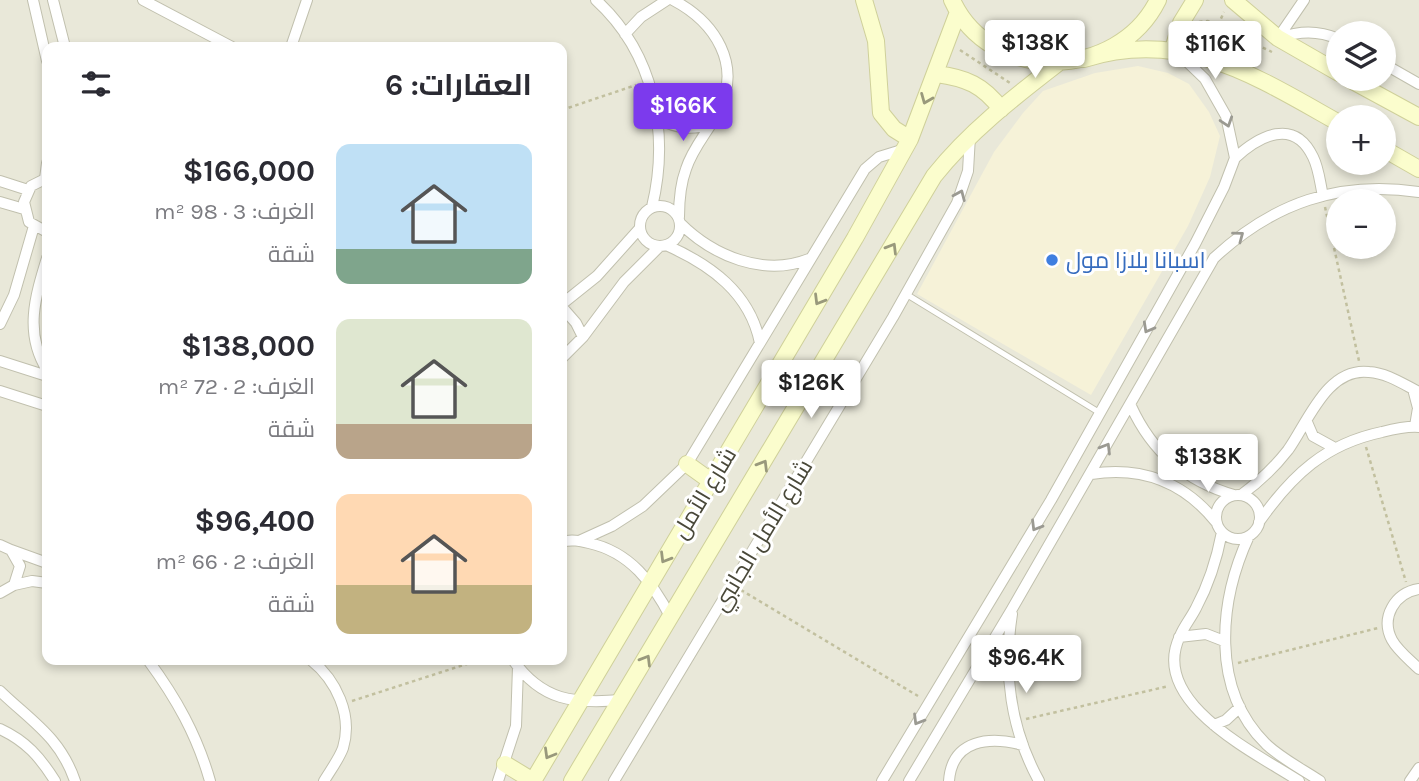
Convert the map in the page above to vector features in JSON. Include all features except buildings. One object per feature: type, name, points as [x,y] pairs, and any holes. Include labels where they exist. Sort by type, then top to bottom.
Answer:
[{"type":"main road","points":[[864,0],[876,41],[881,113],[908,144]]},
{"type":"main road","points":[[1084,59],[1124,41],[1140,26],[1158,0]]},
{"type":"main road","points":[[1173,49],[1181,23],[1195,0]]},
{"type":"main road","points":[[1229,4],[1278,38],[1326,66]]},
{"type":"main road","points":[[955,6],[981,37],[1004,52],[1030,61],[1057,64],[1127,49],[1173,49],[1200,54],[1326,116]]},
{"type":"main road","name":"شارع الأمل","points":[[533,781],[712,482],[908,144],[948,43],[955,6]]},
{"type":"main road","name":"شارع الأمل","points":[[572,781],[934,176],[970,136],[1022,90],[1057,64]]},
{"type":"main road","points":[[937,74],[962,77],[978,85],[1001,109]]},
{"type":"main road","points":[[1371,91],[1419,117]]},
{"type":"main road","points":[[1396,156],[1419,169]]},
{"type":"main road","points":[[687,464],[712,482]]},
{"type":"main road","points":[[505,764],[533,781]]},
{"type":"street","points":[[33,0],[46,42]]},
{"type":"street","points":[[53,0],[65,42]]},
{"type":"street","points":[[143,0],[223,42]]},
{"type":"street","points":[[293,42],[307,0]]},
{"type":"street","points":[[567,301],[597,276],[640,228],[641,218],[652,207],[660,163],[659,119],[649,80],[625,34],[596,0]]},
{"type":"street","points":[[625,34],[641,17],[667,0]]},
{"type":"street","points":[[567,353],[583,337],[613,295],[663,246],[678,237],[681,184],[686,167],[712,124],[725,93],[725,59],[711,28],[700,16],[673,0]]},
{"type":"street","points":[[1278,38],[1304,0]]},
{"type":"street","points":[[1278,38],[1299,32],[1326,35]]},
{"type":"street","points":[[1173,49],[1195,68],[1213,90],[1226,116],[1235,158]]},
{"type":"street","points":[[1396,71],[1419,84]]},
{"type":"street","points":[[659,119],[668,124],[690,128],[712,124]]},
{"type":"street","points":[[882,781],[1051,500],[1210,216],[1235,158],[1261,138],[1284,133],[1293,136],[1303,142],[1315,160],[1323,196]]},
{"type":"street","name":"شارع الأمل الجانبي","points":[[614,781],[906,294],[964,187],[971,155],[970,136]]},
{"type":"street","points":[[579,541],[612,526],[643,506],[687,464],[865,169],[879,157],[908,144]]},
{"type":"street","points":[[0,181],[28,190]]},
{"type":"street","points":[[42,181],[28,190],[24,209],[34,226],[42,230]]},
{"type":"street","points":[[909,781],[1131,406],[1214,258],[1264,219],[1302,201],[1360,188],[1419,192]]},
{"type":"street","points":[[0,202],[24,209]]},
{"type":"street","points":[[652,207],[670,208],[698,238],[747,263],[772,267],[809,259]]},
{"type":"street","points":[[0,324],[15,295],[34,226]]},
{"type":"street","points":[[640,228],[649,243],[663,246],[711,270],[738,293],[753,316],[760,343]]},
{"type":"street","points":[[42,275],[32,321],[34,341],[42,361]]},
{"type":"street","points":[[567,311],[583,337]]},
{"type":"street","points":[[0,361],[42,372]]},
{"type":"street","points":[[1298,781],[1214,725],[1195,708],[1179,684],[1175,662],[1179,637],[1196,609],[1209,579],[1219,527],[1216,514],[1222,502],[1237,495],[1278,462],[1321,399],[1338,380],[1361,372],[1377,373],[1416,391],[1417,427],[1363,436],[1333,447],[1292,481],[1249,536],[1230,587],[1224,641],[1240,707],[1265,743],[1320,781]]},
{"type":"street","points":[[0,391],[42,404]]},
{"type":"street","points":[[1131,406],[1145,433],[1164,456],[1196,481],[1254,501],[1258,507],[1259,522]]},
{"type":"street","points":[[1307,422],[1319,441],[1333,447]]},
{"type":"street","points":[[1091,474],[1126,471],[1161,479],[1192,496],[1219,527],[1235,538],[1249,536]]},
{"type":"street","points":[[567,541],[579,541],[616,553],[637,568],[671,618]]},
{"type":"street","points":[[3,546],[42,561]]},
{"type":"street","points":[[0,603],[20,566],[3,546]]},
{"type":"street","points":[[7,589],[32,581],[42,582]]},
{"type":"street","points":[[1414,590],[1395,603],[1388,616],[1388,625],[1395,644],[1419,669]]},
{"type":"street","points":[[1012,609],[1008,654],[1016,721],[1039,781]]},
{"type":"street","points":[[1179,637],[1197,633],[1224,641]]},
{"type":"street","points":[[152,665],[174,696],[196,736],[210,781]]},
{"type":"street","points":[[316,665],[331,680],[342,704],[345,726],[342,748],[324,781]]},
{"type":"street","points":[[498,781],[516,726],[515,665]]},
{"type":"street","points":[[517,665],[531,682],[548,693],[579,702],[621,700]]},
{"type":"street","points":[[0,691],[34,719],[55,744],[75,781]]},
{"type":"street","points":[[1214,725],[1226,720],[1240,707]]},
{"type":"street","points":[[0,729],[18,737],[40,756],[55,781]]},
{"type":"street","points":[[949,781],[956,760],[966,749],[979,742],[993,738],[1023,745]]},
{"type":"street","points":[[1410,781],[1419,768]]},
{"type":"lane","points":[[906,294],[1100,413]]},
{"type":"path","points":[[1217,26],[1229,4]]},
{"type":"path","points":[[948,43],[1022,90]]},
{"type":"path","points":[[567,108],[649,80]]},
{"type":"path","points":[[1323,196],[1361,372]]},
{"type":"path","points":[[1363,436],[1414,590]]},
{"type":"path","points":[[732,584],[929,703]]},
{"type":"path","points":[[1228,665],[1388,625]]},
{"type":"path","points":[[342,704],[463,665]]},
{"type":"path","points":[[1016,721],[1179,684]]},
{"type":"shaded area","points":[[0,0],[1419,0],[1419,781],[0,781]]},
{"type":"shaded area","name":"اسبانا بلازا مول","points":[[1138,66],[1168,73],[1189,84],[1209,112],[1220,136],[1210,177],[1188,226],[1091,395],[917,294],[994,152],[1043,91],[1095,73]]},
{"type":"place","name":"اسبانا بلازا مول","points":[[1052,260]]}]
